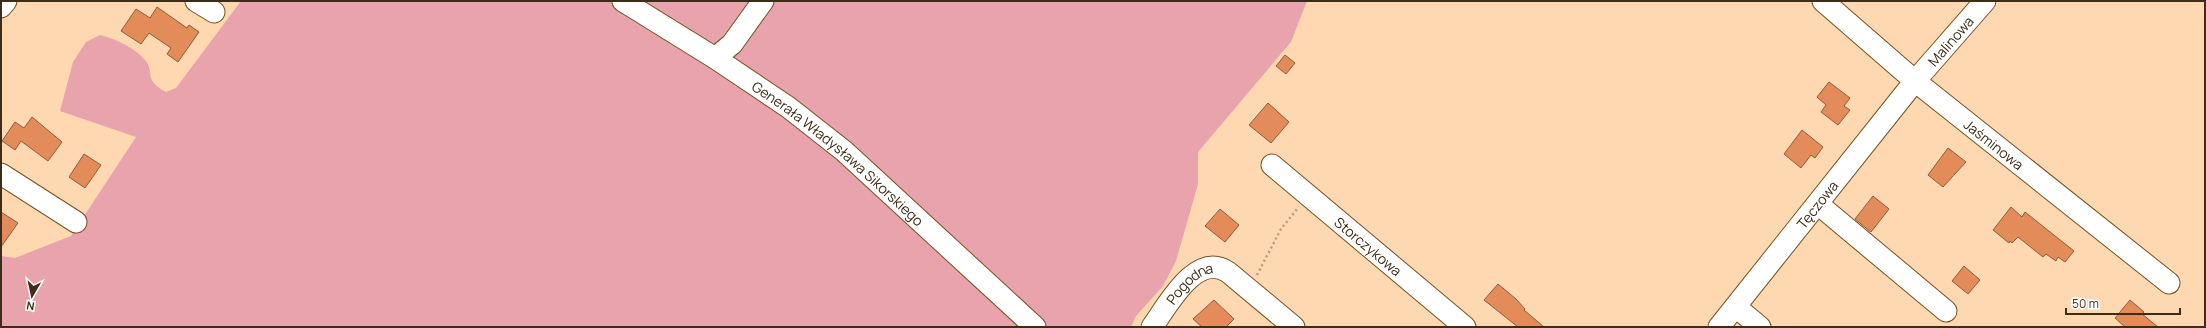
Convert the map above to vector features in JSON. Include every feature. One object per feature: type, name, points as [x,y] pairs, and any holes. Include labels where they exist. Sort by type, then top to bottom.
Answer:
[{"type":"street","points":[[1,8],[6,1]]},
{"type":"street","points":[[196,1],[214,12]]},
{"type":"street","name":"Generała Władysława Sikorskiego","points":[[623,1],[715,58],[788,107],[844,151],[1035,327]]},
{"type":"street","points":[[715,58],[732,44],[763,1]]},
{"type":"street","name":"Jaśminowa","points":[[1823,1],[1915,81],[2169,283]]},
{"type":"street","name":"Malinowa","points":[[1915,81],[1986,1]]},
{"type":"street","name":"Tęczowa","points":[[1719,327],[1915,81]]},
{"type":"street","name":"Storczykowa","points":[[1272,165],[1465,327]]},
{"type":"street","points":[[1,174],[76,222]]},
{"type":"street","points":[[1818,204],[1946,311]]},
{"type":"street","name":"Pogodna","points":[[1152,327],[1187,279],[1200,270],[1212,266],[1222,267],[1294,327]]},
{"type":"street","points":[[1736,307],[1760,327]]},
{"type":"path","points":[[1245,286],[1261,270],[1281,229],[1298,208],[1300,188]]},
{"type":"shaded area","points":[[241,1],[1307,1],[1291,42],[1198,152],[1198,184],[1176,261],[1163,286],[1136,316],[1131,327],[1,327],[1,256],[15,258],[71,236],[136,137],[60,111],[73,62],[86,42],[100,35],[130,47],[145,60],[150,69],[154,83],[166,92],[176,88]]},
{"type":"building","points":[[157,7],[187,28],[189,25],[199,32],[178,62],[167,54],[171,48],[149,33],[141,44],[121,31],[136,9],[150,18]]},
{"type":"building","points":[[1285,55],[1295,63],[1286,74],[1276,66]]},
{"type":"building","points":[[1829,82],[1850,98],[1844,106],[1850,110],[1838,125],[1821,112],[1826,105],[1817,97]]},
{"type":"building","points":[[1268,103],[1289,122],[1271,143],[1249,125]]},
{"type":"building","points":[[32,117],[62,142],[48,161],[21,141],[15,150],[2,141],[15,122],[24,128]]},
{"type":"building","points":[[1802,130],[1823,147],[1815,158],[1811,155],[1801,168],[1784,154]]},
{"type":"building","points":[[1948,148],[1966,162],[1943,187],[1928,175]]},
{"type":"building","points":[[84,154],[101,165],[85,188],[69,177]]},
{"type":"building","points":[[1873,196],[1889,209],[1871,232],[1855,219]]},
{"type":"building","points":[[2011,207],[2022,217],[2025,212],[2074,251],[2065,262],[2058,257],[2056,261],[2046,254],[2043,257],[2018,237],[2012,243],[2010,241],[2009,243],[1993,230]]},
{"type":"building","points":[[1220,209],[1239,225],[1225,242],[1205,226]]},
{"type":"building","points":[[1,212],[18,223],[1,247]]},
{"type":"building","points":[[1964,266],[1980,280],[1968,294],[1952,281]]},
{"type":"building","points":[[1498,284],[1516,299],[1525,309],[1524,310],[1544,327],[1518,327],[1484,300]]},
{"type":"building","points":[[1214,300],[1234,319],[1226,327],[1202,327],[1193,319]]},
{"type":"building","points":[[2130,300],[2144,312],[2142,314],[2158,327],[2125,327],[2115,318]]}]
